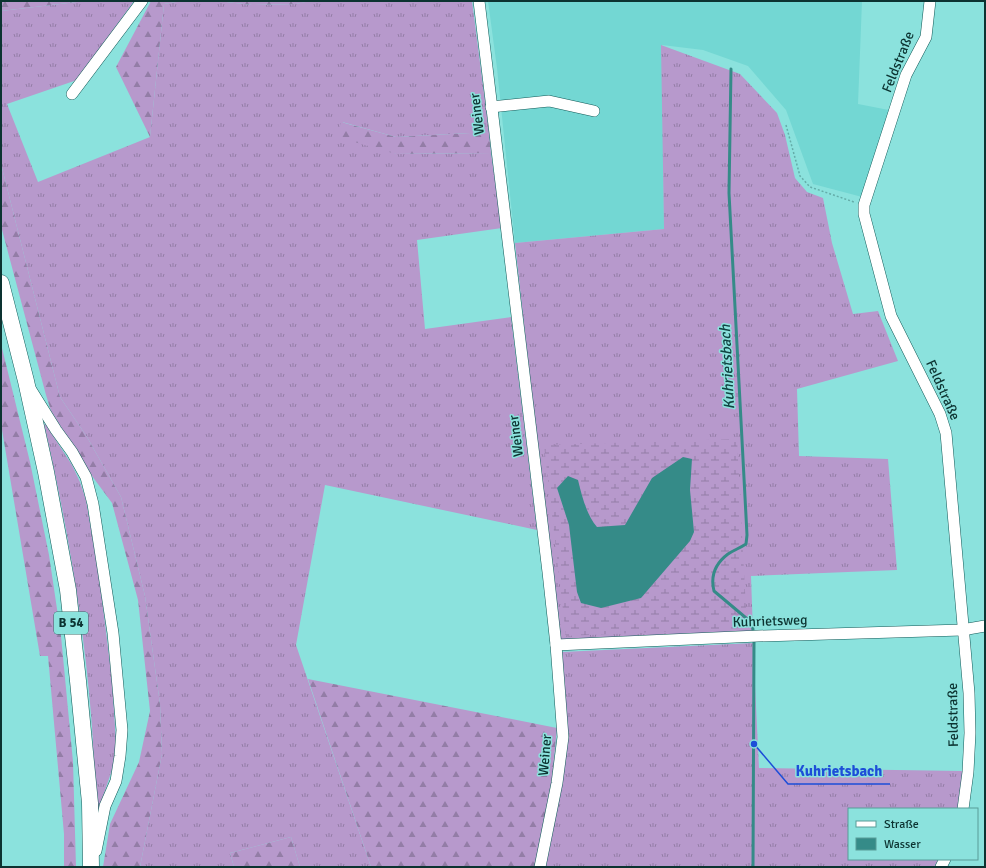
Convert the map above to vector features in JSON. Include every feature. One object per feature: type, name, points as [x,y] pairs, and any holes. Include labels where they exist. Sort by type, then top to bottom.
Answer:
[{"type":"highway","name":"B 54","points":[[1,283],[26,382],[55,518],[68,590],[90,803],[92,867]]},
{"type":"street","points":[[72,94],[142,1]]},
{"type":"street","name":"Weiner","points":[[479,1],[556,645],[563,737],[558,783],[540,867]]},
{"type":"street","name":"Feldstraße","points":[[930,1],[926,37],[906,76],[864,206],[864,214],[891,316],[940,414],[946,433],[962,630],[969,693],[970,733],[968,772],[963,808]]},
{"type":"street","points":[[491,107],[549,101],[594,111]]},
{"type":"street","points":[[26,382],[56,430],[72,452],[86,477],[93,504],[113,633],[122,730],[120,756],[116,781],[105,806],[92,867]]},
{"type":"street","name":"Kuhrietsweg","points":[[556,645],[758,636],[962,630],[985,626]]},
{"type":"path","points":[[786,125],[800,176],[810,186],[864,206]]},
{"type":"shaded area","points":[[488,1],[862,1],[858,104],[894,111],[866,198],[813,184],[786,110],[748,66],[703,50],[662,45],[664,229],[515,243],[497,68]]},
{"type":"green space","points":[[1,1],[85,1],[1,11]]},
{"type":"green space","points":[[85,1],[134,1],[77,80],[7,104],[38,182],[150,137],[164,4],[182,1],[218,1],[252,5],[296,4],[310,1],[472,1],[489,132],[396,137],[342,122],[396,154],[491,153],[502,228],[417,240],[425,329],[511,317],[537,530],[325,485],[296,645],[371,867],[300,867],[291,837],[230,853],[234,867],[140,867],[162,754],[160,704],[145,596],[121,497],[87,437],[60,397],[1,164],[1,11]]},
{"type":"green space","points":[[151,1],[182,1],[164,4],[150,137],[116,67]]},
{"type":"green space","points":[[218,1],[312,1],[296,4],[252,5]]},
{"type":"green space","points":[[661,45],[740,74],[777,113],[785,135],[795,178],[807,192],[823,198],[832,243],[853,314],[878,311],[898,361],[797,389],[799,456],[888,459],[897,570],[751,576],[753,633],[559,642],[515,243],[664,229]]},
{"type":"green space","points":[[341,122],[396,137],[489,132],[491,153],[396,154],[337,137]]},
{"type":"green space","points":[[1,164],[60,397],[87,437],[121,497],[145,596],[160,704],[162,754],[140,867],[103,867],[110,824],[139,762],[150,711],[138,600],[112,503],[92,476],[51,411],[1,226]]},
{"type":"green space","points":[[1,344],[30,462],[49,555],[61,636],[73,762],[76,867],[64,867],[64,834],[48,656],[40,656],[1,424]]},
{"type":"green space","points":[[44,424],[72,465],[80,482],[86,500],[99,575],[112,680],[116,742],[113,767],[96,817],[88,678],[73,568],[60,496]]},
{"type":"green space","points":[[737,439],[747,628],[566,636],[544,445]],"holes":[[[692,460],[690,490],[694,532],[690,541],[641,598],[577,592],[569,525],[557,488],[578,480],[587,511],[597,527],[625,525],[652,478]]]},
{"type":"green space","points":[[753,643],[759,768],[963,771],[958,808],[848,808],[848,860],[938,860],[934,867],[545,867],[563,780],[562,652]]},
{"type":"green space","points":[[308,679],[557,728],[552,780],[535,867],[371,867]]},
{"type":"green space","points":[[291,837],[300,867],[234,867],[230,853]]},
{"type":"water","points":[[683,457],[692,459],[690,490],[694,532],[690,541],[641,598],[601,608],[581,603],[577,592],[569,525],[557,488],[568,476],[578,480],[587,511],[597,527],[625,525],[652,478]]},
{"type":"waterway","name":"Kuhrietsbach","points":[[731,69],[729,193],[747,535],[746,544],[728,554],[717,565],[713,585],[714,591],[752,623],[753,630]]},
{"type":"waterway","name":"Kuhrietsbach","points":[[753,867],[754,640]]},
{"type":"place","name":"Kuhrietsbach","points":[[754,744]]}]
